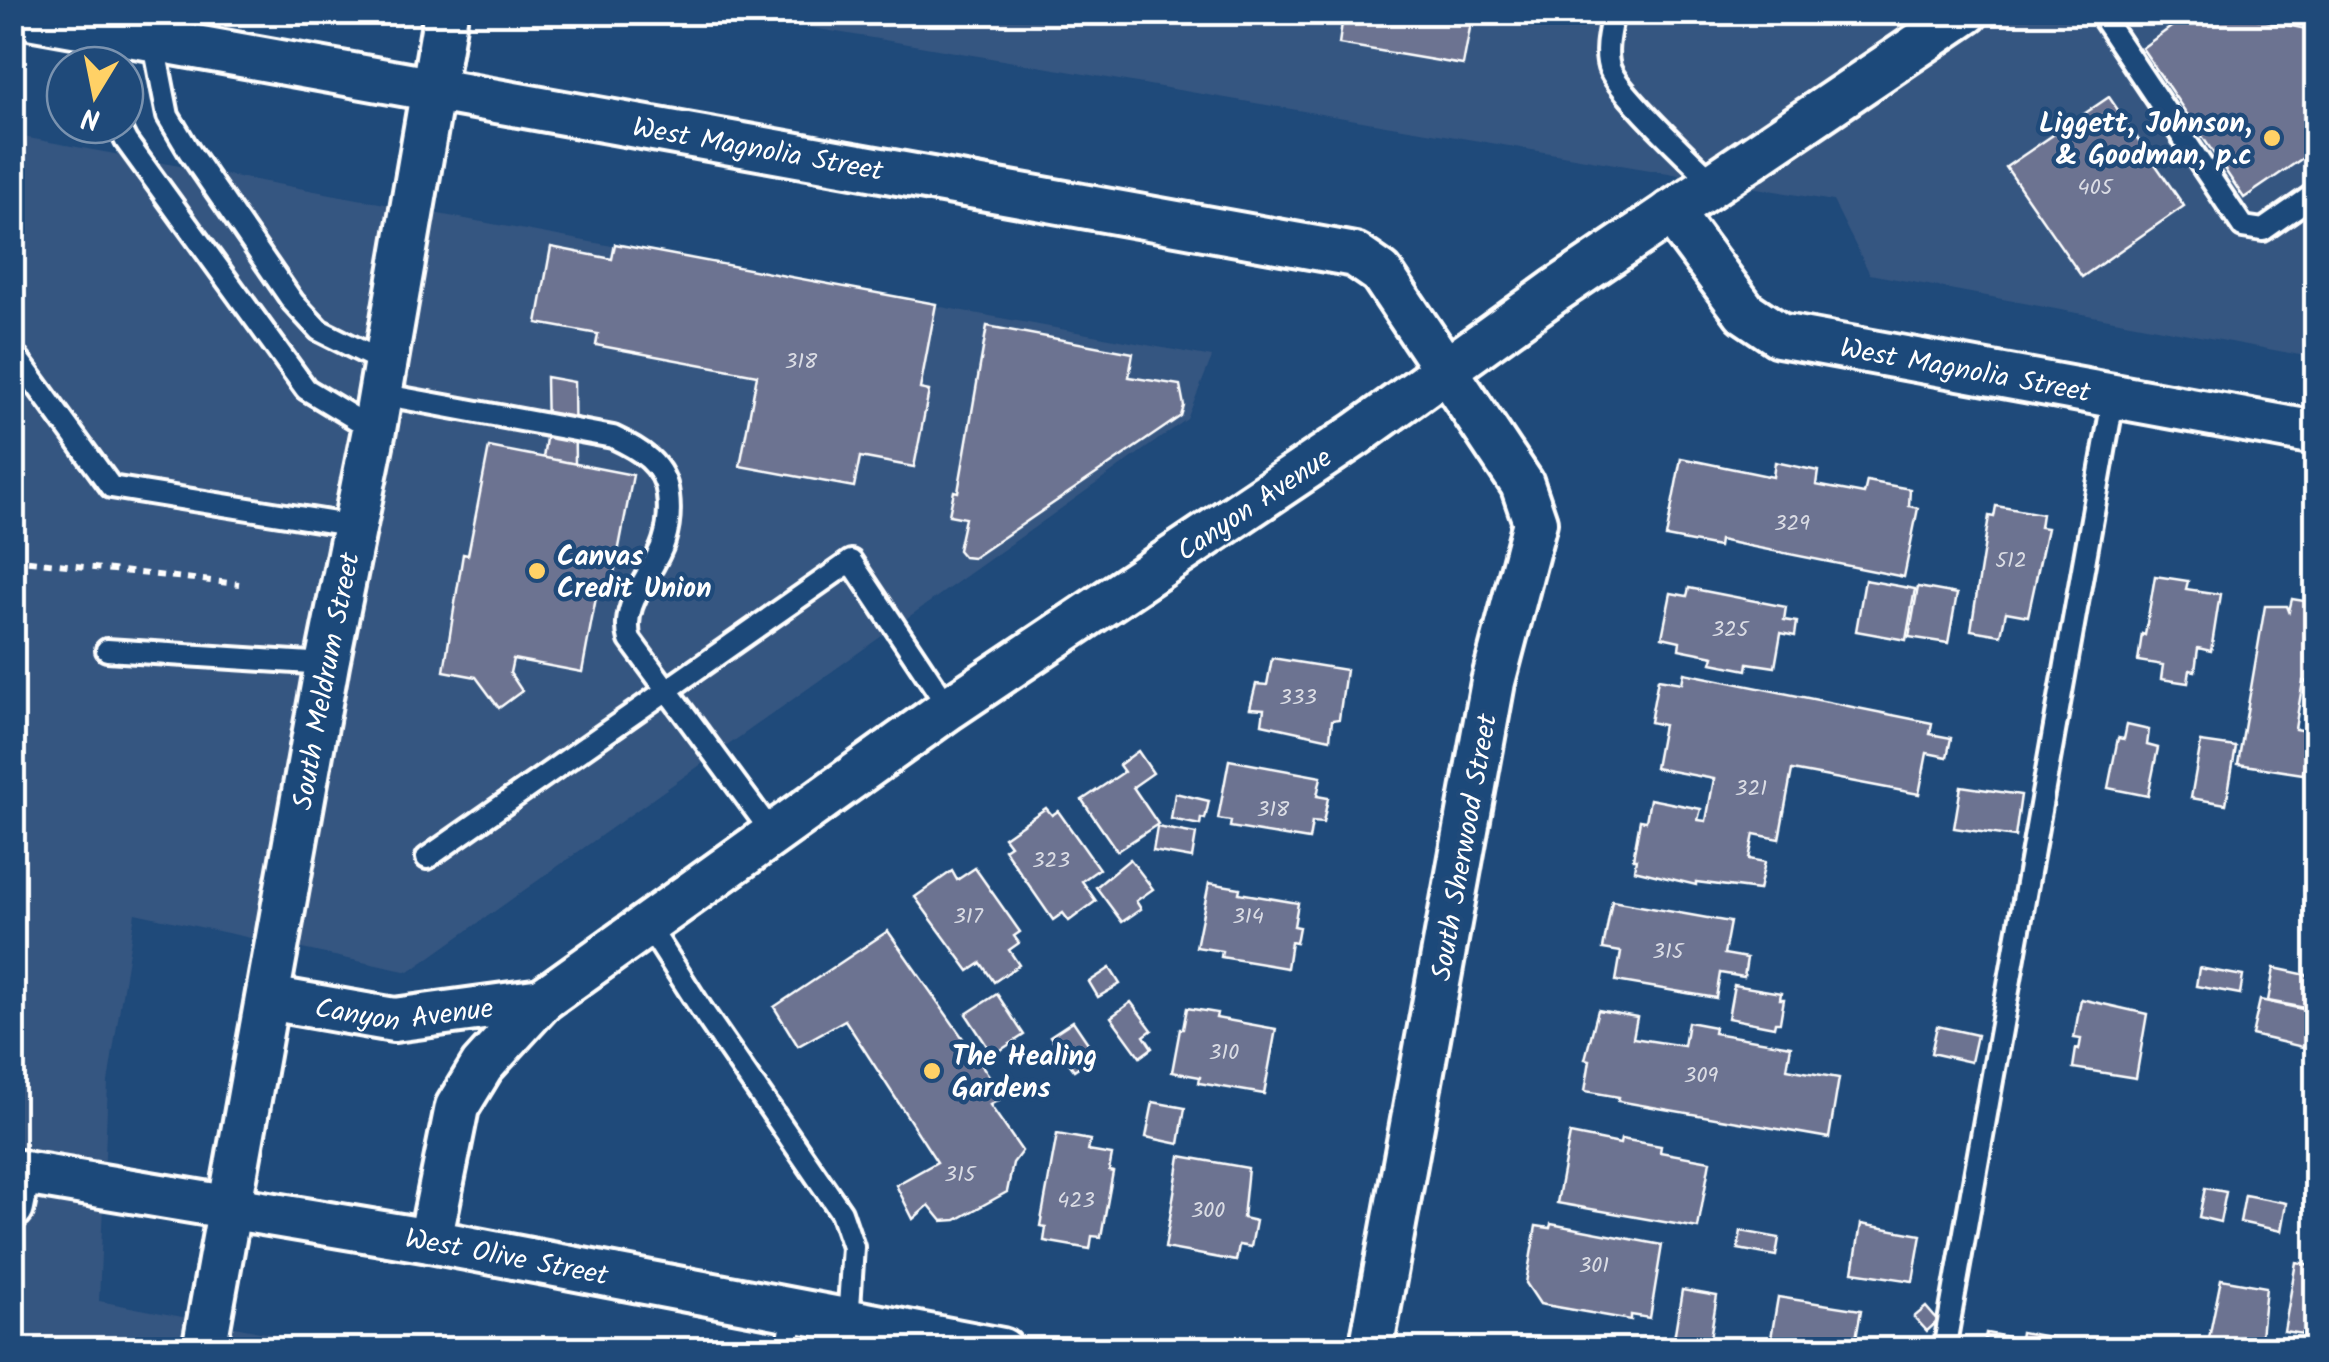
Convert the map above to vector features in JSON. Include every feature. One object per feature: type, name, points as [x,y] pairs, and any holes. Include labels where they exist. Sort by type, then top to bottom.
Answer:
[{"type":"street","name":"South Meldrum Street","points":[[204,1350],[327,664],[380,395],[446,12]]},
{"type":"street","name":"Canyon Avenue","points":[[430,1241],[457,1107],[482,1066],[542,1000],[949,708],[1357,434],[1672,212],[1967,12]]},
{"type":"street","name":"West Magnolia Street","points":[[12,14],[96,45]]},
{"type":"street","name":"West Magnolia Street","points":[[116,45],[153,40],[1355,255],[1381,273],[1447,370]]},
{"type":"street","name":"West Magnolia Street","points":[[1672,212],[1745,312],[1778,334],[2316,432]]},
{"type":"street","name":"South Sherwood Street","points":[[1371,1350],[1492,682],[1535,522],[1522,484],[1447,370]]},
{"type":"street","name":"Canyon Avenue","points":[[268,998],[394,1020],[542,1000]]},
{"type":"street","name":"West Olive Street","points":[[15,1183],[231,1209],[430,1241],[791,1330],[848,1322],[1002,1350]]},
{"type":"lane","points":[[1613,12],[1608,40],[1609,69],[1648,117],[1714,183]]},
{"type":"lane","points":[[2099,12],[2243,227],[2262,230],[2316,193]]},
{"type":"lane","points":[[153,40],[168,116],[188,151],[293,302],[380,395]]},
{"type":"lane","points":[[129,145],[306,389],[380,395],[613,437],[644,451],[667,482],[670,514],[664,544],[644,578],[625,624],[630,640],[774,834]]},
{"type":"lane","points":[[12,352],[111,487],[355,526]]},
{"type":"lane","points":[[1944,1350],[2114,394]]},
{"type":"lane","points":[[427,858],[851,561],[949,708]]},
{"type":"lane","points":[[107,650],[327,664]]},
{"type":"lane","points":[[648,924],[702,1010],[842,1212],[853,1248],[848,1322]]},
{"type":"path","points":[[12,559],[238,584]]},
{"type":"shaded area","points":[[725,13],[2316,13],[2316,358],[1870,274],[1833,201]]},
{"type":"shaded area","points":[[12,135],[45,141],[45,145],[66,145],[1212,357],[1187,419],[409,972],[135,913],[108,1082],[99,1301],[349,1349],[13,1349]]},
{"type":"building","points":[[1322,12],[1473,12],[1463,65],[1339,44],[1343,16]]},
{"type":"building","points":[[2192,12],[2223,12],[2311,30],[2316,27],[2316,149],[2244,198],[2142,48]]},
{"type":"building","points":[[2109,97],[2184,206],[2082,277],[2006,167]]},
{"type":"building","points":[[615,244],[936,304],[920,389],[929,391],[914,467],[860,457],[854,487],[740,466],[757,375],[596,345],[598,334],[537,323],[551,247],[612,259]]},
{"type":"building","points":[[2316,252],[2316,306],[2305,304]]},
{"type":"building","points":[[987,326],[1133,353],[1129,377],[1180,385],[1184,406],[1181,416],[973,558],[964,557],[958,550],[965,518],[949,515],[954,491],[958,492]]},
{"type":"building","points":[[546,377],[574,382],[575,464],[543,458],[547,432]]},
{"type":"building","name":"Canvas Credit Union","points":[[489,447],[633,475],[611,589],[598,587],[582,672],[513,659],[510,673],[522,691],[499,708],[476,677],[444,671],[463,554],[468,555]]},
{"type":"building","points":[[1681,458],[1773,477],[1775,462],[1818,471],[1816,485],[1864,494],[1867,481],[1910,489],[1909,506],[1918,508],[1904,577],[1719,540],[1718,547],[1666,537]]},
{"type":"building","points":[[1996,506],[2042,514],[2040,527],[2047,528],[2028,616],[2006,612],[2001,635],[1971,630],[1989,516],[1994,517]]},
{"type":"building","points":[[2155,576],[2188,581],[2186,589],[2220,594],[2211,651],[2198,648],[2195,671],[2190,670],[2188,683],[2161,679],[2163,665],[2138,661]]},
{"type":"building","points":[[1865,580],[1915,589],[1906,640],[1856,631]]},
{"type":"building","points":[[1918,587],[1957,594],[1948,643],[1909,637]]},
{"type":"building","points":[[1689,588],[1786,607],[1784,620],[1797,622],[1795,636],[1781,633],[1775,667],[1748,663],[1747,670],[1712,663],[1714,656],[1679,649],[1680,641],[1662,637],[1671,593],[1687,596]]},
{"type":"building","points":[[2292,599],[2316,603],[2316,684],[2303,681],[2295,729],[2311,732],[2303,774],[2238,764],[2265,606],[2287,606],[2289,611]]},
{"type":"building","points":[[1272,658],[1346,670],[1339,719],[1332,720],[1330,739],[1262,724],[1264,709],[1250,708],[1256,684],[1267,685]]},
{"type":"building","points":[[1684,673],[1932,723],[1930,734],[1951,738],[1947,757],[1927,753],[1919,794],[1792,770],[1779,839],[1754,834],[1749,859],[1765,862],[1759,890],[1696,885],[1634,870],[1640,820],[1646,821],[1650,799],[1701,809],[1698,820],[1706,821],[1714,779],[1655,768],[1663,725],[1650,722],[1658,679],[1682,683]]},
{"type":"building","points":[[2127,725],[2149,730],[2147,745],[2158,748],[2148,796],[2108,788],[2118,738],[2124,739]]},
{"type":"building","points":[[2201,742],[2236,747],[2226,804],[2191,798]]},
{"type":"building","points":[[1138,751],[1153,773],[1133,787],[1158,824],[1117,851],[1082,800],[1124,772],[1119,765]]},
{"type":"building","points":[[2314,754],[2316,826],[2307,824],[2310,807],[2305,806]]},
{"type":"building","points":[[1229,760],[1321,777],[1317,796],[1328,798],[1323,823],[1312,822],[1309,840],[1230,827],[1231,821],[1218,819]]},
{"type":"building","points":[[1961,786],[2021,795],[2015,837],[1954,828]]},
{"type":"building","points":[[1175,793],[1209,801],[1200,825],[1171,819]]},
{"type":"building","points":[[1046,808],[1052,815],[1058,811],[1099,869],[1082,881],[1096,901],[1069,921],[1063,913],[1053,920],[1004,849],[1010,845],[1004,837]]},
{"type":"building","points":[[1157,827],[1196,834],[1192,858],[1153,851]]},
{"type":"building","points":[[1130,859],[1153,889],[1136,901],[1141,909],[1122,922],[1096,887]]},
{"type":"building","points":[[975,868],[1020,932],[1014,936],[1019,943],[1009,950],[1019,965],[994,982],[981,963],[969,971],[915,897],[952,871],[957,880]]},
{"type":"building","points":[[1209,883],[1240,888],[1239,893],[1298,903],[1294,926],[1299,927],[1296,943],[1291,942],[1287,968],[1221,957],[1222,951],[1196,947]]},
{"type":"building","points":[[1612,901],[1730,922],[1724,954],[1747,958],[1744,977],[1720,973],[1716,998],[1616,981],[1621,952],[1603,949]]},
{"type":"building","name":"The Healing Gardens","points":[[888,931],[1004,1097],[990,1105],[1022,1151],[1013,1163],[1007,1192],[956,1220],[942,1221],[929,1205],[913,1219],[896,1185],[937,1162],[845,1020],[798,1046],[774,1007]]},
{"type":"building","points":[[1110,968],[1120,984],[1098,997],[1089,982]]},
{"type":"building","points":[[2199,968],[2243,976],[2240,994],[2196,986]]},
{"type":"building","points":[[2274,968],[2316,977],[2316,1010],[2268,1001]]},
{"type":"building","points":[[1734,985],[1781,993],[1780,999],[1784,999],[1780,1022],[1775,1022],[1774,1027],[1728,1018]]},
{"type":"building","points":[[997,994],[1024,1035],[993,1055],[966,1014]]},
{"type":"building","points":[[2081,999],[2147,1014],[2136,1078],[2073,1068],[2081,1039],[2074,1038]]},
{"type":"building","points":[[2260,1000],[2316,1012],[2311,1049],[2252,1035]]},
{"type":"building","points":[[1131,1002],[1152,1030],[1144,1036],[1152,1048],[1140,1057],[1111,1017]]},
{"type":"building","points":[[1187,1008],[1217,1013],[1216,1018],[1276,1029],[1264,1094],[1199,1083],[1200,1077],[1172,1072]]},
{"type":"building","points":[[1598,1010],[1637,1017],[1633,1038],[1684,1046],[1688,1022],[1715,1027],[1714,1033],[1791,1046],[1787,1069],[1839,1078],[1829,1138],[1618,1101],[1619,1097],[1585,1091],[1590,1060],[1585,1059]]},
{"type":"building","points":[[1073,1021],[1096,1055],[1074,1070],[1050,1036]]},
{"type":"building","points":[[1937,1026],[1977,1035],[1971,1062],[1931,1053]]},
{"type":"building","points":[[1153,1102],[1185,1108],[1179,1144],[1146,1137]]},
{"type":"building","points":[[1057,1134],[1090,1140],[1088,1151],[1112,1155],[1109,1171],[1113,1172],[1101,1237],[1092,1236],[1090,1249],[1044,1241],[1046,1227],[1040,1226]]},
{"type":"building","points":[[1570,1134],[1620,1144],[1621,1139],[1661,1146],[1660,1152],[1710,1161],[1698,1228],[1557,1203]]},
{"type":"building","points":[[1180,1156],[1248,1168],[1243,1218],[1256,1221],[1251,1247],[1239,1245],[1236,1261],[1165,1248]]},
{"type":"building","points":[[2205,1188],[2226,1192],[2220,1222],[2199,1217]]},
{"type":"building","points":[[2245,1195],[2286,1203],[2281,1231],[2240,1222]]},
{"type":"building","points":[[1551,1224],[1662,1245],[1650,1318],[1631,1315],[1631,1320],[1540,1304],[1526,1283],[1536,1226],[1550,1228]]},
{"type":"building","points":[[1861,1224],[1921,1235],[1913,1281],[1853,1272]]},
{"type":"building","points":[[1741,1231],[1779,1238],[1776,1256],[1738,1249]]},
{"type":"building","points":[[2296,1262],[2316,1266],[2316,1336],[2284,1331]]},
{"type":"building","points":[[2221,1279],[2266,1287],[2260,1347],[2209,1338]]},
{"type":"building","points":[[1682,1290],[1717,1296],[1708,1350],[1673,1345]]},
{"type":"building","points":[[1778,1297],[1861,1310],[1854,1350],[1769,1350]]},
{"type":"building","points":[[1926,1307],[1938,1321],[1927,1331],[1914,1317]]},
{"type":"building","points":[[2021,1332],[2112,1348],[1983,1350],[1986,1333],[2020,1339]]},
{"type":"place","name":"Liggett, Johnson, & Goodman, p.c","points":[[2272,138]]},
{"type":"place","name":"Canvas Credit Union","points":[[537,571]]},
{"type":"place","name":"The Healing Gardens","points":[[932,1071]]}]
